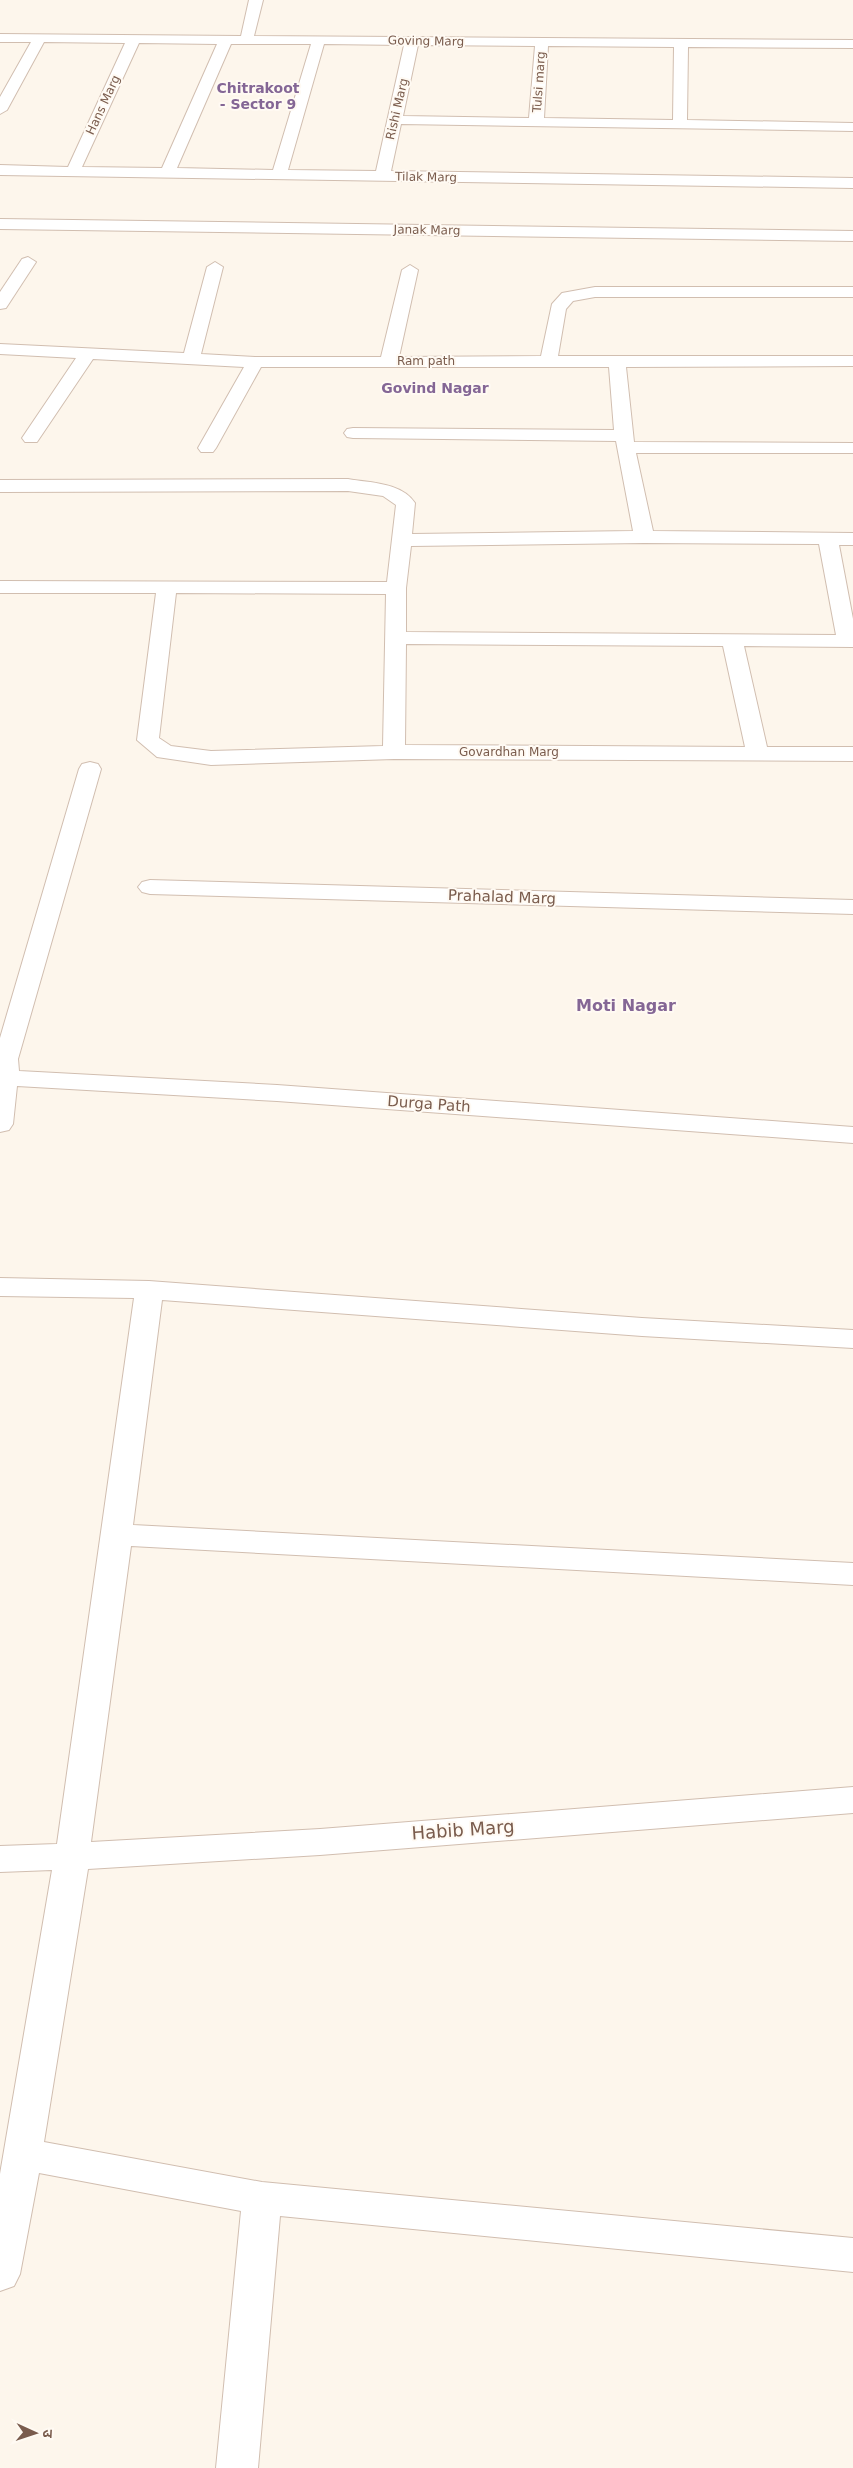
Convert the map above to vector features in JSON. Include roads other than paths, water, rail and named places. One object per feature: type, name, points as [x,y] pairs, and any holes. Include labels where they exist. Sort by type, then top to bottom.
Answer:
[{"type":"street","points":[[247,38],[256,0]]},
{"type":"street","name":"Goving Marg","points":[[0,38],[247,38],[853,44]]},
{"type":"street","points":[[0,110],[40,38]]},
{"type":"street","name":"Hans Marg","points":[[73,171],[134,39]]},
{"type":"street","points":[[168,172],[226,39]]},
{"type":"street","points":[[278,175],[318,40]]},
{"type":"street","name":"Rishi Marg","points":[[382,177],[412,41]]},
{"type":"street","name":"Tulsi marg","points":[[536,123],[542,42]]},
{"type":"street","points":[[680,124],[681,43]]},
{"type":"street","points":[[394,120],[853,127]]},
{"type":"street","name":"Tilak Marg","points":[[0,170],[853,183]]},
{"type":"street","name":"Janak Marg","points":[[0,224],[853,236]]},
{"type":"street","points":[[0,304],[28,262]]},
{"type":"street","points":[[191,359],[215,267]]},
{"type":"street","points":[[389,361],[410,270]]},
{"type":"street","points":[[549,360],[558,308],[568,297],[595,292],[853,292]]},
{"type":"street","name":"Ram path","points":[[0,349],[254,362],[549,360],[853,361]]},
{"type":"street","points":[[31,438],[87,354]]},
{"type":"street","points":[[617,360],[626,442],[644,537]]},
{"type":"street","points":[[207,448],[254,362]]},
{"type":"street","points":[[352,433],[853,448]]},
{"type":"street","points":[[0,486],[348,484],[388,491],[406,503],[396,588],[394,752]]},
{"type":"street","points":[[403,540],[644,537],[853,539]]},
{"type":"street","points":[[395,638],[850,641],[828,539]]},
{"type":"street","points":[[0,586],[396,588]]},
{"type":"street","name":"Govardhan Marg","points":[[167,586],[148,740],[165,752],[211,758],[394,752],[853,754]]},
{"type":"street","points":[[732,640],[757,753]]},
{"type":"street","points":[[0,1124],[4,1064],[90,770]]},
{"type":"street","name":"Prahalad Marg","points":[[150,887],[853,907]]},
{"type":"street","name":"Durga Path","points":[[4,1064],[277,1093],[853,1135]]},
{"type":"street","points":[[0,1287],[149,1290],[632,1327],[853,1339]]},
{"type":"street","points":[[0,2274],[24,2154],[72,1856],[149,1290]]},
{"type":"street","points":[[117,1535],[853,1574]]},
{"type":"street","name":"Habib Marg","points":[[0,1859],[348,1839],[853,1800]]},
{"type":"street","points":[[24,2154],[262,2198],[853,2255]]},
{"type":"street","points":[[237,2468],[262,2198]]},
{"type":"district","name":"Chitrakoot - Sector 9","points":[[258,96]]},
{"type":"district","name":"Govind Nagar","points":[[435,388]]},
{"type":"district","name":"Moti Nagar","points":[[626,1005]]}]
